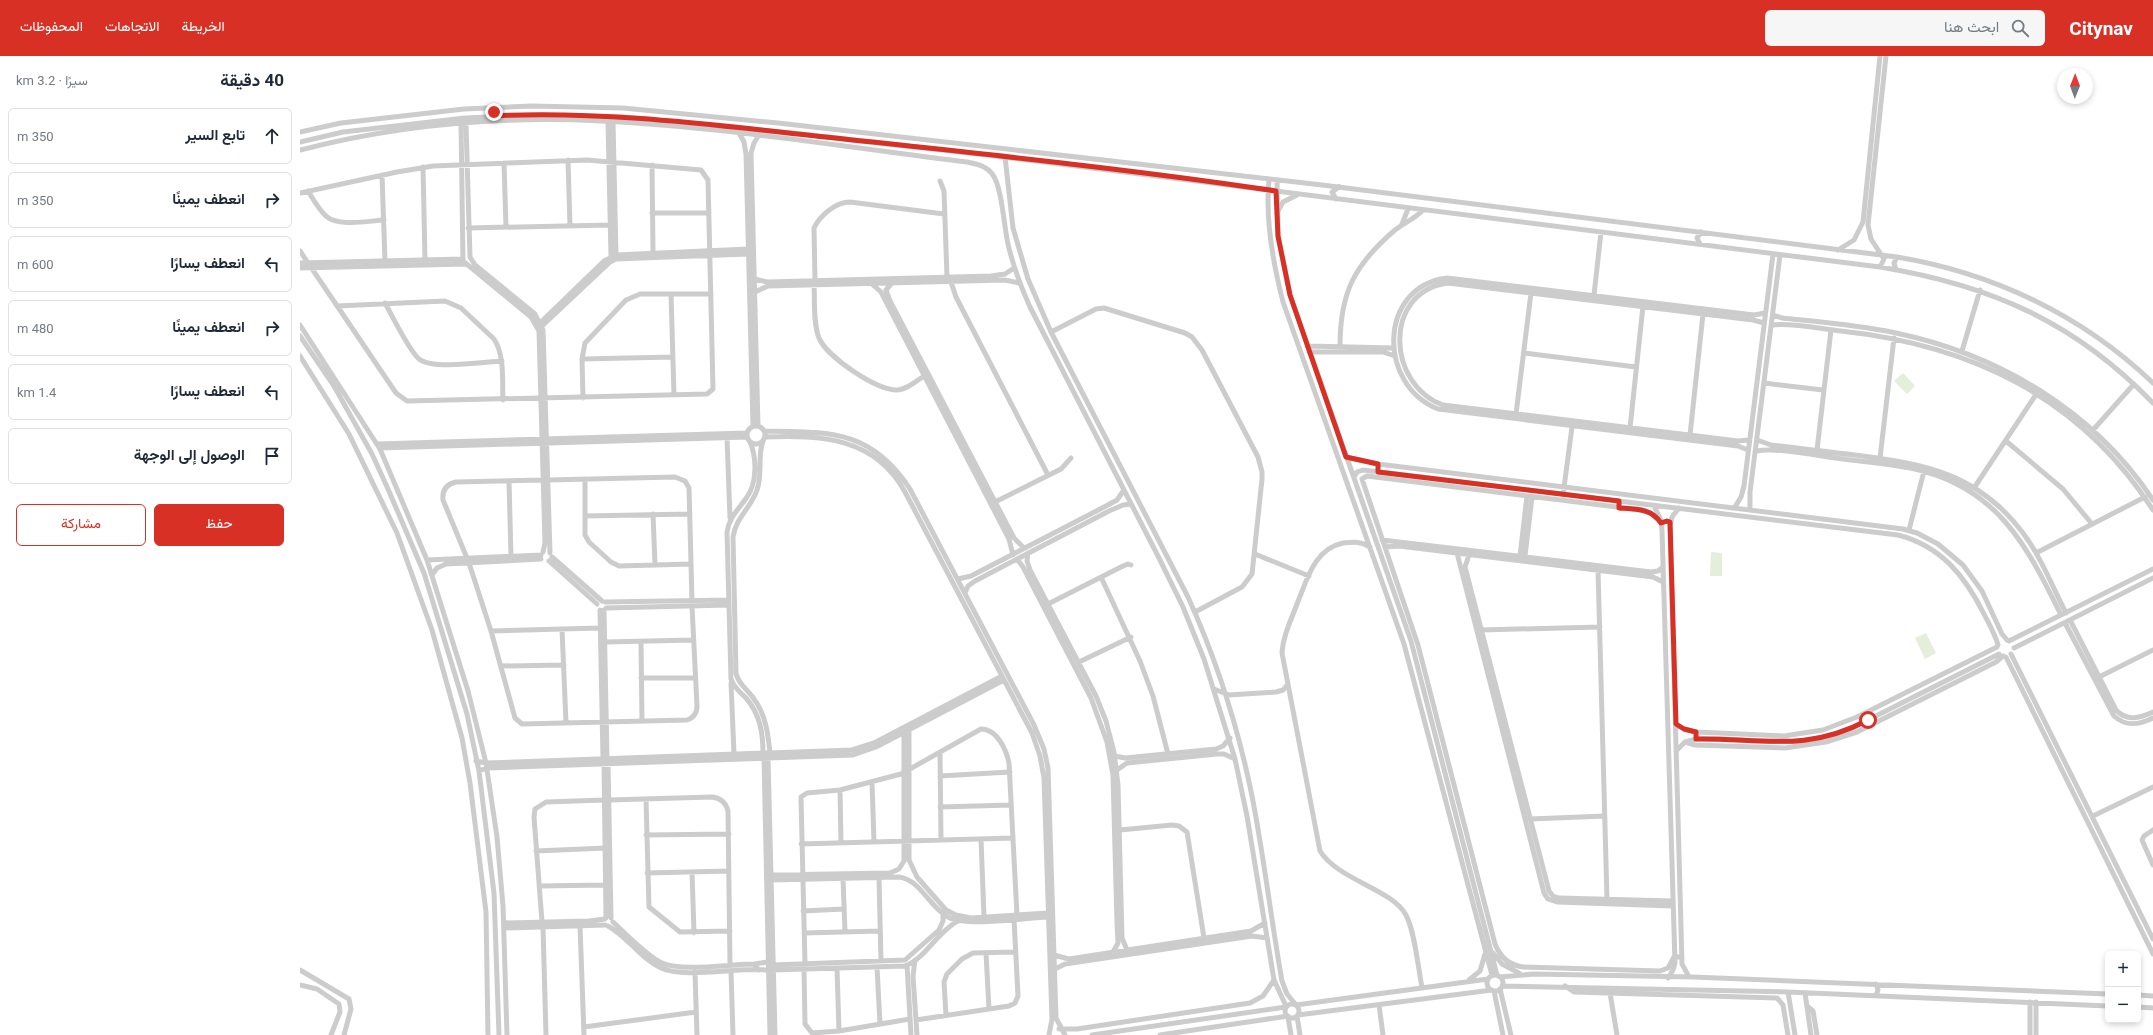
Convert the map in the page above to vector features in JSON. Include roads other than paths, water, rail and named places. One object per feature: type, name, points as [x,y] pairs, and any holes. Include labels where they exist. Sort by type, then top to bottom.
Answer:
[{"type":"street","points":[[1838,250],[1854,240],[1863,222],[1880,56]]},
{"type":"street","points":[[1880,267],[1884,263],[1883,256],[1871,239],[1868,225],[1886,56]]},
{"type":"street","points":[[515,106],[512,110],[520,115]]},
{"type":"street","points":[[300,132],[349,122],[482,107],[515,106],[623,108],[861,133],[1339,187],[1897,257],[1955,270],[2026,296],[2062,315],[2097,337],[2153,383]]},
{"type":"street","points":[[482,107],[493,111],[494,114],[491,116]]},
{"type":"street","points":[[300,142],[358,130],[491,116],[601,116],[868,141],[1005,157],[1301,194],[1422,211],[1880,267],[1938,277],[1980,290],[2022,308],[2061,329],[2099,355],[2134,384],[2153,403]]},
{"type":"street","points":[[300,150],[360,137],[463,124],[517,121],[610,122],[758,136],[978,165],[992,174],[998,188],[1004,230],[1019,283],[1056,360],[1185,611],[1219,703],[1230,738],[1247,816],[1274,980],[1286,1006],[1285,1012],[1288,1016],[1291,1035]]},
{"type":"street","points":[[610,122],[613,255]]},
{"type":"street","points":[[463,124],[469,254],[473,263],[534,314],[541,324],[550,557]]},
{"type":"street","points":[[736,128],[744,142],[746,154],[748,252],[756,426]]},
{"type":"street","points":[[828,130],[835,133],[833,138]]},
{"type":"street","points":[[545,441],[727,438],[747,435],[756,426],[756,292],[751,153],[758,136],[763,131]]},
{"type":"street","points":[[861,133],[860,137],[868,141]]},
{"type":"street","points":[[1005,157],[1007,186],[1013,228],[1023,265],[1052,332],[1153,527],[1195,612],[1227,695],[1253,802],[1282,981],[1287,994],[1299,1010],[1297,1015],[1300,1035]]},
{"type":"street","points":[[568,160],[570,226]]},
{"type":"street","points":[[300,193],[423,167],[568,160],[611,161],[703,172],[708,180],[713,390],[707,394],[583,398],[415,402],[402,398],[395,392],[300,251]]},
{"type":"street","points":[[504,163],[506,227]]},
{"type":"street","points":[[464,165],[462,258],[466,264],[533,319],[539,331],[542,351]]},
{"type":"street","points":[[652,165],[653,252]]},
{"type":"street","points":[[1133,173],[1136,170],[1134,165]]},
{"type":"street","points":[[423,167],[425,260]]},
{"type":"street","points":[[1152,175],[1150,171],[1155,167]]},
{"type":"street","points":[[382,175],[385,261]]},
{"type":"street","points":[[1269,180],[1268,190],[1270,229],[1276,272],[1283,302],[1404,644],[1480,920],[1491,951],[1494,976],[1487,985],[1493,990],[1503,1035]]},
{"type":"street","points":[[1277,180],[1276,214],[1285,275],[1309,352],[1388,574],[1417,663],[1480,920],[1485,949],[1494,976],[1501,987],[1511,1035]]},
{"type":"street","points":[[940,181],[944,191],[944,214],[949,280],[956,297],[1048,475]]},
{"type":"street","points":[[998,188],[1007,186]]},
{"type":"street","points":[[1336,199],[1332,192],[1339,187]]},
{"type":"street","points":[[308,191],[324,215],[333,221],[384,220]]},
{"type":"street","points":[[1276,214],[1280,205],[1287,199],[1301,194]]},
{"type":"street","points":[[612,202],[610,225],[613,255]]},
{"type":"street","points":[[924,376],[906,388],[897,390],[873,383],[856,373],[826,348],[819,337],[814,283],[814,228],[821,218],[838,204],[850,202],[944,214]]},
{"type":"street","points":[[1402,224],[1408,209]]},
{"type":"street","points":[[462,211],[468,211]]},
{"type":"street","points":[[1340,346],[1342,307],[1352,279],[1371,253],[1402,224],[1415,217],[1422,211]]},
{"type":"street","points":[[652,214],[708,213]]},
{"type":"street","points":[[468,228],[610,225]]},
{"type":"street","points":[[1681,242],[1685,236],[1683,230]]},
{"type":"street","points":[[1594,295],[1601,232]]},
{"type":"street","points":[[1700,244],[1697,238],[1701,232]]},
{"type":"street","points":[[541,324],[613,255],[653,252],[664,254]]},
{"type":"street","points":[[574,293],[610,262],[616,259],[664,254],[748,252]]},
{"type":"street","points":[[1735,507],[1741,497],[1744,486],[1773,254]]},
{"type":"street","points":[[1750,509],[1751,487],[1780,255]]},
{"type":"street","points":[[1896,270],[1894,263],[1897,257]]},
{"type":"street","points":[[354,264],[385,261],[462,258]]},
{"type":"street","points":[[300,263],[309,265],[466,264]]},
{"type":"street","points":[[300,268],[309,265]]},
{"type":"street","points":[[991,278],[1005,274],[1014,268]]},
{"type":"street","points":[[755,278],[774,284],[949,280]]},
{"type":"street","points":[[814,283],[872,284],[991,278],[1019,283]]},
{"type":"street","points":[[1570,424],[1516,414],[1438,409],[1422,400],[1405,381],[1395,356],[1394,348],[1397,318],[1410,297],[1426,284],[1448,278],[1594,295],[1688,309],[1703,314],[1753,320],[1764,323]]},
{"type":"street","points":[[892,283],[886,290],[888,302],[924,376],[1011,536],[1026,551],[1028,571],[1101,707],[1115,756],[1120,830],[1120,938],[1113,952]]},
{"type":"street","points":[[1749,440],[1570,424],[1468,411],[1432,401],[1419,390],[1410,377],[1402,360],[1400,332],[1405,314],[1414,301],[1429,289],[1448,283],[1643,306],[1754,315],[1765,313]]},
{"type":"street","points":[[756,292],[764,287],[774,284]]},
{"type":"street","points":[[872,284],[879,290],[888,302],[995,502],[1011,536],[1014,557],[1028,571],[1048,604],[1079,662],[1082,674],[1101,721],[1111,764],[1120,938],[1127,950]]},
{"type":"street","points":[[1768,289],[1776,290]]},
{"type":"street","points":[[1962,351],[1980,290]]},
{"type":"street","points":[[1516,414],[1531,293]]},
{"type":"street","points":[[583,398],[582,359],[587,340],[626,300],[640,294],[711,294]]},
{"type":"street","points":[[671,294],[674,395]]},
{"type":"street","points":[[1410,297],[1414,301]]},
{"type":"street","points":[[337,306],[437,300],[456,304],[494,339],[500,350],[502,361],[503,400]]},
{"type":"street","points":[[385,303],[414,352],[424,362],[436,364],[502,361]]},
{"type":"street","points":[[1626,429],[1636,367],[1643,306]]},
{"type":"street","points":[[1052,332],[1096,309],[1104,308],[1185,333],[1198,343],[1261,464],[1262,479],[1252,574],[1242,587],[1195,612]]},
{"type":"street","points":[[1690,435],[1703,314]]},
{"type":"street","points":[[1773,314],[1782,318],[1872,329],[1962,351],[2056,400],[2093,430],[2128,466],[2153,500]]},
{"type":"street","points":[[1804,327],[1805,321]]},
{"type":"street","points":[[300,325],[336,385],[372,454],[415,554],[435,607],[467,714],[479,771],[494,893],[499,1035]]},
{"type":"street","points":[[1772,325],[1804,327],[1894,338],[1907,338],[1960,356],[2011,376],[2037,393],[2100,444],[2152,507]]},
{"type":"street","points":[[1817,450],[1831,330]]},
{"type":"street","points":[[300,336],[378,446],[427,560],[468,692],[486,766],[498,849],[504,925],[507,1035]]},
{"type":"street","points":[[1880,458],[1894,338]]},
{"type":"street","points":[[1307,346],[1340,346],[1380,350],[1395,356]]},
{"type":"street","points":[[1309,352],[1380,350],[1394,348]]},
{"type":"street","points":[[1524,353],[1636,367]]},
{"type":"street","points":[[300,356],[349,434],[397,533],[432,630],[458,724],[470,783],[486,912],[488,1035]]},
{"type":"street","points":[[1056,360],[1064,356]]},
{"type":"street","points":[[582,359],[673,357]]},
{"type":"street","points":[[1764,382],[1823,390]]},
{"type":"street","points":[[2093,430],[2134,384]]},
{"type":"street","points":[[1974,488],[2037,393]]},
{"type":"street","points":[[1754,405],[1761,407]]},
{"type":"street","points":[[1563,495],[1570,424]]},
{"type":"street","points":[[756,426],[765,431],[823,432],[847,437],[862,443],[877,453],[895,469],[910,489],[919,512],[1003,678],[1032,726]]},
{"type":"street","points":[[1626,429],[1738,446],[1748,450]]},
{"type":"street","points":[[765,431],[760,452],[760,476],[757,490],[753,500],[739,519],[734,532],[729,602],[736,676],[740,683],[754,698],[763,715],[768,730],[766,756],[769,919],[772,1005],[775,1035]]},
{"type":"street","points":[[378,446],[747,435]]},
{"type":"street","points":[[730,519],[748,496],[753,484],[754,458],[747,435]]},
{"type":"street","points":[[750,442],[756,445],[764,439],[821,437],[840,441],[860,449],[880,461],[902,486],[958,579],[1032,726],[1043,770],[1055,969],[1056,1018],[1060,1029],[1065,1035]]},
{"type":"street","points":[[727,438],[730,519],[727,532],[731,575],[733,649],[731,679],[734,754]]},
{"type":"street","points":[[1757,440],[1784,449],[1931,467],[1959,483],[1988,504],[2014,530],[2037,566],[2063,614]]},
{"type":"street","points":[[2006,441],[2063,489],[2092,524]]},
{"type":"street","points":[[1756,451],[1784,449],[1817,450],[1880,458],[1974,488],[1994,503],[2012,520],[2036,552],[2063,614]]},
{"type":"street","points":[[1346,457],[1378,464],[1808,516],[1909,530],[1931,540],[1958,559],[1978,584],[2002,634],[2014,648]]},
{"type":"street","points":[[995,502],[1064,467],[1071,458]]},
{"type":"street","points":[[1378,464],[1378,472]]},
{"type":"street","points":[[1354,477],[1355,473],[1360,470],[1505,490],[1529,496],[1648,512],[1661,523]]},
{"type":"street","points":[[1909,530],[1924,471]]},
{"type":"street","points":[[1674,957],[1668,968],[1660,971],[1523,967],[1510,962],[1499,953],[1493,936],[1418,645],[1362,482],[1364,476],[1563,495],[1807,523],[1898,535],[1926,546],[1943,556],[1961,575],[1974,594],[1987,620],[1997,646],[2005,655],[2079,787],[2153,938]]},
{"type":"street","points":[[680,478],[685,481],[689,488],[693,640],[697,708],[693,717],[687,720],[524,724],[518,722],[514,716],[491,631],[468,561],[444,502],[444,490],[449,485],[456,482],[546,480],[680,478]]},
{"type":"street","points":[[585,479],[585,533],[587,540],[611,562],[622,566],[691,564]]},
{"type":"street","points":[[542,555],[545,543],[546,480]]},
{"type":"street","points":[[509,481],[511,556]]},
{"type":"street","points":[[1744,486],[1751,487]]},
{"type":"street","points":[[958,579],[971,576],[1014,557],[1107,508],[1120,497],[1124,490]]},
{"type":"street","points":[[1523,556],[1529,496]]},
{"type":"street","points":[[2036,552],[2145,498]]},
{"type":"street","points":[[1619,501],[1619,508]]},
{"type":"street","points":[[1107,508],[1131,504]]},
{"type":"street","points":[[1705,504],[1705,511]]},
{"type":"street","points":[[1654,506],[1661,523],[1663,582],[1674,957],[1674,970],[1668,978]]},
{"type":"street","points":[[1679,508],[1670,522],[1682,957],[1683,969],[1689,977]]},
{"type":"street","points":[[653,514],[655,565]]},
{"type":"street","points":[[585,516],[690,514]]},
{"type":"street","points":[[1807,523],[1808,516]]},
{"type":"street","points":[[1661,523],[1667,521],[1670,522]]},
{"type":"street","points":[[1145,531],[1153,527]]},
{"type":"street","points":[[1356,541],[1364,530]]},
{"type":"street","points":[[1382,540],[1523,556],[1631,572],[1655,578],[1663,582]]},
{"type":"street","points":[[1370,547],[1356,541],[1334,545],[1324,552],[1316,561],[1284,639],[1282,653],[1320,851],[1335,867],[1392,901],[1402,910],[1408,921],[1422,988]]},
{"type":"street","points":[[1385,547],[1399,546],[1598,570],[1653,572],[1662,567]]},
{"type":"street","points":[[415,554],[423,551]]},
{"type":"street","points":[[1457,553],[1481,630],[1501,718],[1550,893],[1557,897],[1672,903]]},
{"type":"street","points":[[1255,554],[1309,576]]},
{"type":"street","points":[[427,560],[468,561],[542,555],[550,557]]},
{"type":"street","points":[[432,575],[437,568],[446,564],[511,556],[542,555],[550,557],[602,606],[605,642],[604,722]]},
{"type":"street","points":[[1469,555],[1463,570],[1543,891],[1547,897],[1560,903],[1672,903]]},
{"type":"street","points":[[965,593],[968,586],[1014,557]]},
{"type":"street","points":[[1048,604],[1101,576],[1127,564],[1131,565]]},
{"type":"street","points":[[1676,724],[1684,729],[1696,732],[1784,736],[1823,730],[1857,717],[1981,655],[1997,646],[2002,641],[2008,641],[2026,633],[2153,569]]},
{"type":"street","points":[[1598,570],[1608,899]]},
{"type":"street","points":[[1381,577],[1388,574]]},
{"type":"street","points":[[971,576],[975,581]]},
{"type":"street","points":[[1101,576],[1131,637],[1150,688],[1168,754]]},
{"type":"street","points":[[1686,742],[1697,745],[1777,748],[1802,747],[1826,742],[1864,728],[1996,662],[2014,648],[2153,578]]},
{"type":"street","points":[[2122,585],[2126,592]]},
{"type":"street","points":[[1385,589],[1387,586],[1392,586]]},
{"type":"street","points":[[602,606],[729,602]]},
{"type":"street","points":[[602,606],[600,628],[606,762],[608,921]]},
{"type":"street","points":[[1987,620],[1994,617]]},
{"type":"street","points":[[2067,621],[2099,677],[2102,691],[2116,710],[2123,716],[2139,718],[2153,712]]},
{"type":"street","points":[[2067,621],[2102,691],[2110,712],[2121,722],[2135,724],[2153,718]]},
{"type":"street","points":[[1481,630],[1600,627]]},
{"type":"street","points":[[491,631],[600,628]]},
{"type":"street","points":[[562,629],[566,723]]},
{"type":"street","points":[[2026,633],[2030,640]]},
{"type":"street","points":[[1079,662],[1131,637]]},
{"type":"street","points":[[605,642],[693,640]]},
{"type":"street","points":[[641,642],[642,721]]},
{"type":"street","points":[[2099,677],[2153,650]]},
{"type":"street","points":[[1981,655],[1984,662]]},
{"type":"street","points":[[1676,751],[1686,742],[1696,739],[1785,743],[1825,737],[1854,727],[1984,662],[2005,655]]},
{"type":"street","points":[[2005,655],[2153,954]]},
{"type":"street","points":[[501,666],[564,665]]},
{"type":"street","points":[[641,678],[695,678]]},
{"type":"street","points":[[476,761],[486,766],[766,756],[853,755],[871,750],[1003,678]]},
{"type":"street","points":[[606,762],[734,754],[766,756],[846,750],[863,747],[1003,678]]},
{"type":"street","points":[[731,679],[735,687],[749,702],[758,718],[766,756],[771,878],[769,919]]},
{"type":"street","points":[[1214,689],[1227,695],[1276,692],[1283,690],[1288,684]]},
{"type":"street","points":[[1219,703],[1227,695]]},
{"type":"street","points":[[979,729],[987,730],[1003,747],[1008,757],[1013,838],[1016,1001],[1012,1005],[989,1009],[815,1034],[806,1027],[801,797],[807,793],[840,790],[906,771],[979,729]]},
{"type":"street","points":[[906,731],[907,841],[912,871],[951,913],[961,917],[1015,917]]},
{"type":"street","points":[[1696,732],[1696,739]]},
{"type":"street","points":[[1115,756],[1132,760],[1213,752],[1223,746],[1230,738]]},
{"type":"street","points":[[940,752],[941,840]]},
{"type":"street","points":[[1117,770],[1132,760],[1168,754],[1213,752],[1224,754],[1235,759]]},
{"type":"street","points":[[479,771],[486,766]]},
{"type":"street","points":[[940,776],[1010,772]]},
{"type":"street","points":[[872,782],[874,842]]},
{"type":"street","points":[[2093,816],[2153,786]]},
{"type":"street","points":[[2074,794],[2079,787]]},
{"type":"street","points":[[840,790],[841,843]]},
{"type":"street","points":[[2074,794],[2082,793]]},
{"type":"street","points":[[1669,794],[1678,794]]},
{"type":"street","points":[[646,799],[647,901],[650,910],[683,933],[730,931]]},
{"type":"street","points":[[546,1035],[542,925],[534,813],[538,805],[546,802],[646,799],[719,799],[727,807],[733,1035]]},
{"type":"street","points":[[607,800],[606,885],[608,921],[657,966],[671,972],[695,972],[754,964],[771,967],[901,960],[910,957],[939,930],[943,921],[943,914]]},
{"type":"street","points":[[940,807],[1011,805]]},
{"type":"street","points":[[1530,818],[1605,816]]},
{"type":"street","points":[[1120,830],[1172,825],[1182,828],[1187,832],[1204,938]]},
{"type":"street","points":[[2153,830],[2144,836],[2142,840],[2153,865]]},
{"type":"street","points":[[646,836],[728,834]]},
{"type":"street","points":[[801,844],[1013,838]]},
{"type":"street","points":[[981,839],[984,917]]},
{"type":"street","points":[[771,878],[895,872],[904,863],[907,841]]},
{"type":"street","points":[[536,851],[606,848]]},
{"type":"street","points":[[1048,1035],[1052,1028],[1048,915],[1049,865]]},
{"type":"street","points":[[647,873],[729,871]]},
{"type":"street","points":[[692,872],[694,933]]},
{"type":"street","points":[[802,877],[899,877],[908,879],[943,914],[958,921]]},
{"type":"street","points":[[844,878],[845,932]]},
{"type":"street","points":[[879,878],[881,961]]},
{"type":"street","points":[[539,886],[606,885]]},
{"type":"street","points":[[803,910],[844,909]]},
{"type":"street","points":[[804,966],[837,968],[907,965],[915,960],[947,928],[958,921],[1048,915]]},
{"type":"street","points":[[504,925],[580,926],[608,921]]},
{"type":"street","points":[[542,925],[608,921],[655,959],[667,965],[680,967],[759,970],[771,967]]},
{"type":"street","points":[[1054,955],[1069,961],[1252,934],[1265,924]]},
{"type":"street","points":[[580,926],[584,1035]]},
{"type":"street","points":[[804,933],[880,931]]},
{"type":"street","points":[[1055,969],[1069,961],[1113,952],[1204,938],[1252,934],[1267,938]]},
{"type":"street","points":[[1467,981],[1476,975],[1483,966],[1485,949]]},
{"type":"street","points":[[1491,951],[1502,964],[1522,974]]},
{"type":"street","points":[[946,1015],[943,988],[946,976],[967,955],[1015,952]]},
{"type":"street","points":[[986,953],[989,1009]]},
{"type":"street","points":[[1674,957],[1682,957]]},
{"type":"street","points":[[911,1035],[913,1019],[912,992],[915,960]]},
{"type":"street","points":[[754,964],[759,970]]},
{"type":"street","points":[[907,965],[912,992]]},
{"type":"street","points":[[876,967],[880,1024]]},
{"type":"street","points":[[837,968],[839,1031]]},
{"type":"street","points":[[300,970],[348,999],[351,1009],[344,1035]]},
{"type":"street","points":[[695,972],[697,1035]]},
{"type":"street","points":[[1092,1035],[1292,1004],[1296,1005],[1422,988],[1494,976],[1522,974],[1668,978],[1689,977],[2105,994]]},
{"type":"street","points":[[1526,985],[1524,981],[1525,978],[1534,974]]},
{"type":"street","points":[[1052,1028],[1077,1029],[1250,1003],[1263,996],[1274,980]]},
{"type":"street","points":[[1876,984],[1878,990],[1876,996]]},
{"type":"street","points":[[300,985],[317,989],[339,1004],[340,1012],[331,1035]]},
{"type":"street","points":[[1160,1035],[1288,1016],[1493,990],[1501,987],[1526,985],[1788,992],[2105,1006]]},
{"type":"street","points":[[1892,996],[1890,990],[1893,985]]},
{"type":"street","points":[[1565,986],[1574,992],[1774,998],[1780,1000],[1783,1005],[1788,1035]]},
{"type":"street","points":[[1788,992],[1795,1035]]},
{"type":"street","points":[[1610,993],[1617,1035]]},
{"type":"street","points":[[1805,993],[1811,1035]]},
{"type":"street","points":[[2141,995],[2153,996]]},
{"type":"street","points":[[2030,1035],[2033,1002]]},
{"type":"street","points":[[2033,1002],[2036,1035]]},
{"type":"street","points":[[1379,1004],[1383,1035]]},
{"type":"street","points":[[1783,1005],[1790,1004]]},
{"type":"street","points":[[770,1035],[772,1005]]},
{"type":"street","points":[[1807,1006],[1813,1011],[1817,1035]]},
{"type":"street","points":[[2141,1007],[2153,1008]]},
{"type":"street","points":[[584,1027],[696,1012]]},
{"type":"street","points":[[913,1019],[917,1035]]}]
